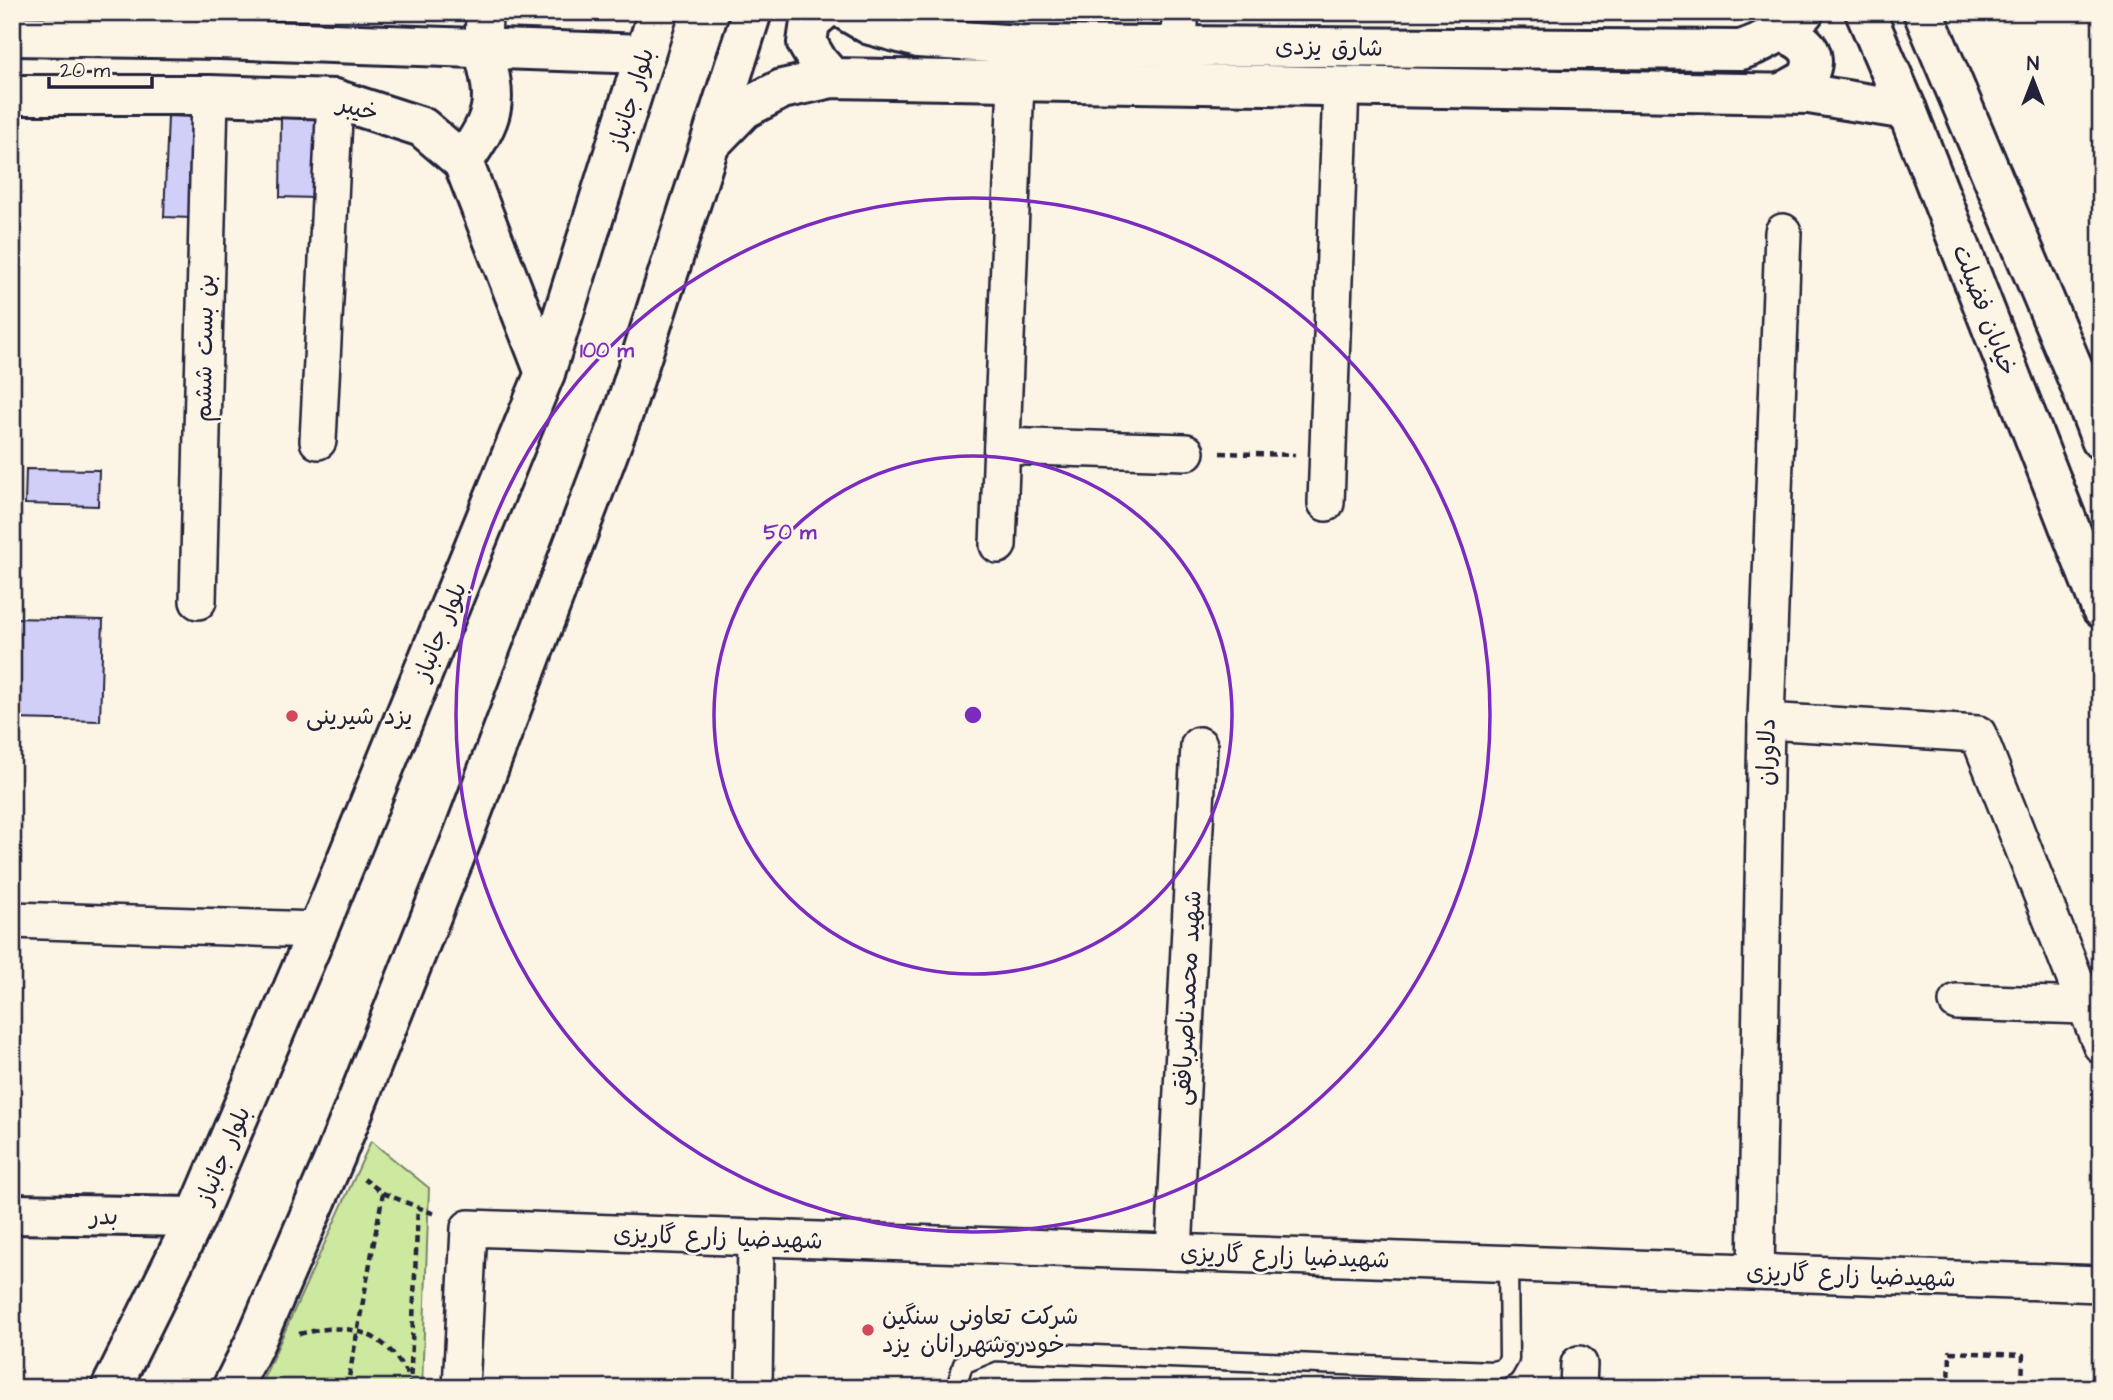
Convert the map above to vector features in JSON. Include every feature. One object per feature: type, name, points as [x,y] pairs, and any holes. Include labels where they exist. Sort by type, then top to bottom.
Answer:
[{"type":"main road","name":"بلوار جانباز","points":[[111,1388],[196,1217],[318,930],[545,373],[658,12]]},
{"type":"main road","points":[[232,1388],[255,1342],[335,1157],[463,836],[624,411],[752,12]]},
{"type":"main road","name":"خیابان فضیلت","points":[[1865,12],[1907,110],[2101,608]]},
{"type":"main road","points":[[1923,12],[2074,369],[2101,440]]},
{"type":"main road","points":[[832,78],[807,43],[810,22],[838,13]]},
{"type":"main road","name":"شارق یزدی","points":[[838,13],[918,38],[1019,45],[1180,29],[1342,48],[1741,50],[1764,42],[1792,22]]},
{"type":"main road","points":[[1782,93],[1807,79],[1813,61],[1806,46],[1794,36],[1792,22]]},
{"type":"main road","points":[[12,36],[219,39],[484,30],[645,54]]},
{"type":"main road","points":[[463,162],[492,111],[493,84],[484,30]]},
{"type":"main road","points":[[1341,86],[1342,48]]},
{"type":"main road","points":[[712,142],[744,109],[782,89],[832,78],[1782,93],[1809,94],[1907,110]]},
{"type":"main road","name":"خیبر","points":[[12,95],[210,95],[335,99],[422,127],[463,162],[545,373]]},
{"type":"main road","name":"بدر","points":[[12,1214],[196,1217]]},
{"type":"street","points":[[998,545],[1016,81]]},
{"type":"street","points":[[1326,503],[1341,86]]},
{"type":"street","name":"بن بست ششم","points":[[198,601],[210,95]]},
{"type":"street","points":[[318,441],[335,99]]},
{"type":"street","name":"دلاوران","points":[[1756,1272],[1766,721],[1783,232]]},
{"type":"street","points":[[1002,446],[1186,452]]},
{"type":"street","points":[[1766,721],[1978,734],[2101,1045]]},
{"type":"street","name":"شهید محمدناصربافقی","points":[[1174,1252],[1199,745]]},
{"type":"street","points":[[12,920],[318,930]]},
{"type":"street","points":[[1956,1002],[2085,1006]]},
{"type":"street","points":[[461,1388],[469,1228]]},
{"type":"street","name":"شهیدضیا زارع گاریزی","points":[[469,1228],[2101,1284]]},
{"type":"street","points":[[754,1388],[756,1238]]},
{"type":"lane","points":[[956,1388],[963,1364],[994,1351],[1493,1371],[1504,1368],[1508,1359],[1508,1263]]},
{"type":"path","points":[[1186,452],[1327,456]]},
{"type":"path","points":[[335,1157],[383,1193],[469,1228]]},
{"type":"path","points":[[347,1388],[383,1193]]},
{"type":"path","points":[[410,1388],[418,1207]]},
{"type":"path","points":[[297,1334],[323,1328],[358,1329],[389,1349],[411,1378]]},
{"type":"path","points":[[1949,1388],[1950,1352],[2023,1355],[2022,1388]]},
{"type":"green space","points":[[371,1141],[429,1188],[422,1388],[259,1388]]},
{"type":"building","points":[[168,116],[194,117],[191,218],[164,217]]},
{"type":"building","points":[[281,117],[316,117],[315,198],[280,197]]},
{"type":"building","points":[[26,469],[99,470],[98,506],[25,504]]},
{"type":"building","points":[[12,618],[103,620],[100,721],[12,719]]},
{"type":"place","name":"یزد شیرینی","points":[[292,716]]},
{"type":"place","name":"شرکت تعاونی سنگین خودروشهررانان یزد","points":[[868,1330]]}]
